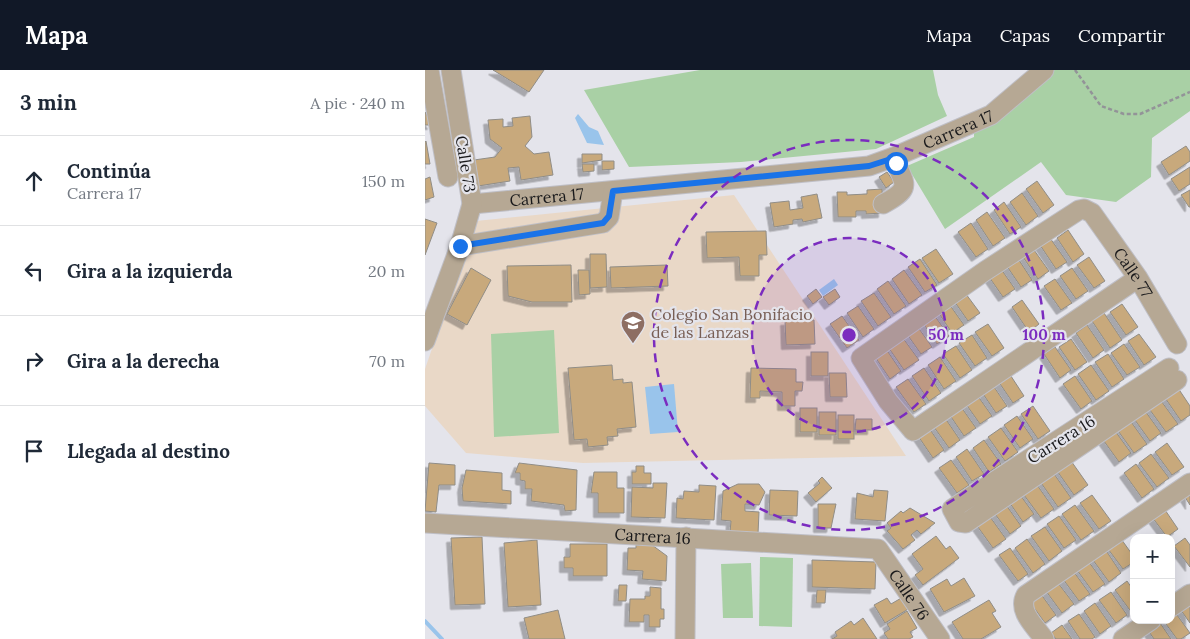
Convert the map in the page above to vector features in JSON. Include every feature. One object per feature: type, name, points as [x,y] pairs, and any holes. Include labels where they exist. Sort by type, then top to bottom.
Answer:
[{"type":"street","points":[[429,70],[448,177]]},
{"type":"street","name":"Calle 73","points":[[425,341],[460,246],[472,204],[451,70]]},
{"type":"street","name":"Carrera 17","points":[[472,204],[869,166],[894,158],[991,115],[1044,70]]},
{"type":"street","points":[[883,204],[898,196],[903,190],[905,180],[894,158]]},
{"type":"street","points":[[460,246],[603,223],[609,216],[613,191]]},
{"type":"street","name":"Calle 77","points":[[1138,278],[913,430],[888,401],[861,358],[985,271],[1084,208],[1092,213],[1183,341]]},
{"type":"street","points":[[1179,378],[1169,355],[1183,341]]},
{"type":"street","name":"Carrera 16","points":[[957,516],[1003,499],[1099,424],[1179,378]]},
{"type":"street","points":[[1044,639],[1023,609],[1021,602],[1026,595],[1190,483]]},
{"type":"street","name":"Carrera 16","points":[[425,523],[686,536],[879,549]]},
{"type":"street","points":[[685,639],[686,536]]},
{"type":"street","name":"Calle 76","points":[[879,549],[940,639]]},
{"type":"street","points":[[1175,604],[1190,594]]},
{"type":"street","points":[[1123,639],[1145,624]]},
{"type":"path","points":[[1075,70],[1101,106],[1124,114],[1140,114],[1190,92]]},
{"type":"shaded area","name":"Colegio San Bonifacio de las Lanzas","points":[[734,195],[906,456],[583,463],[466,453],[425,406],[425,369],[476,221]]},
{"type":"green space","points":[[700,70],[933,70],[938,95],[947,116],[876,149],[741,162],[629,167],[584,90]]},
{"type":"green space","points":[[1051,70],[1190,70],[1190,111],[1152,138],[1151,177],[1116,202],[1066,195],[1041,162],[945,229],[907,166],[974,137],[974,127]]},
{"type":"green space","points":[[554,330],[559,433],[494,437],[491,334]]},
{"type":"green space","points":[[760,557],[793,558],[792,627],[759,626]]},
{"type":"green space","points":[[751,563],[753,618],[723,618],[721,564]]},
{"type":"water","points":[[578,114],[589,127],[598,131],[604,145],[587,143],[575,118]]},
{"type":"water","points":[[834,279],[838,285],[823,296],[819,290]]},
{"type":"water","points":[[674,384],[678,432],[650,434],[645,387]]},
{"type":"building","points":[[493,70],[544,70],[529,92]]},
{"type":"building","points":[[425,112],[432,125],[425,125]]},
{"type":"building","points":[[530,116],[532,137],[525,146],[534,154],[549,152],[553,175],[521,180],[519,167],[508,168],[510,181],[478,186],[474,160],[495,157],[502,148],[490,139],[488,120],[503,119],[503,127],[513,126],[512,118]]},
{"type":"building","points":[[426,141],[430,164],[425,164]]},
{"type":"building","points":[[1186,146],[1190,152],[1190,161],[1169,175],[1161,162]]},
{"type":"building","points":[[582,154],[602,154],[602,160],[582,163]]},
{"type":"building","points":[[602,161],[614,161],[614,169],[602,170]]},
{"type":"building","points":[[582,164],[594,164],[594,171],[583,172]]},
{"type":"building","points":[[1190,167],[1190,184],[1179,191],[1171,179]]},
{"type":"building","points":[[887,172],[894,182],[886,188],[879,177]]},
{"type":"building","points":[[430,177],[434,197],[425,200],[425,179]]},
{"type":"building","points":[[1037,181],[1054,205],[1043,213],[1026,189]]},
{"type":"building","points":[[882,189],[883,213],[866,214],[866,211],[856,211],[856,217],[838,217],[837,192],[847,192],[847,195],[867,194],[867,190]]},
{"type":"building","points":[[1190,190],[1190,207],[1189,207],[1181,195]]},
{"type":"building","points":[[1022,193],[1038,216],[1026,225],[1010,202]]},
{"type":"building","points":[[817,194],[822,218],[803,222],[802,219],[793,220],[793,224],[774,227],[770,203],[789,201],[790,210],[803,208],[801,197]]},
{"type":"building","points":[[1004,202],[1021,227],[1010,234],[994,210]]},
{"type":"building","points":[[987,212],[1005,238],[993,246],[976,220]]},
{"type":"building","points":[[425,219],[437,223],[425,255]]},
{"type":"building","points":[[971,223],[988,249],[976,257],[958,232]]},
{"type":"building","points":[[1068,230],[1084,254],[1073,262],[1057,238]]},
{"type":"building","points":[[766,231],[767,255],[759,255],[759,276],[740,276],[739,257],[707,258],[706,232]]},
{"type":"building","points":[[1050,238],[1067,262],[1056,269],[1040,245]]},
{"type":"building","points":[[936,249],[953,274],[939,283],[922,258]]},
{"type":"building","points":[[1034,250],[1049,271],[1038,279],[1023,257]]},
{"type":"building","points":[[590,254],[606,254],[607,287],[590,288]]},
{"type":"building","points":[[1015,254],[1032,280],[1021,287],[1004,262]]},
{"type":"building","points":[[1089,257],[1105,281],[1094,288],[1077,265]]},
{"type":"building","points":[[920,259],[937,285],[925,292],[908,267]]},
{"type":"building","points":[[571,265],[572,302],[532,302],[508,296],[507,266]]},
{"type":"building","points":[[667,265],[668,286],[611,288],[610,267]]},
{"type":"building","points":[[999,266],[1015,289],[1003,297],[987,274]]},
{"type":"building","points":[[471,268],[491,280],[467,325],[447,314]]},
{"type":"building","points":[[1072,268],[1088,291],[1076,299],[1060,276]]},
{"type":"building","points":[[578,270],[589,270],[590,294],[579,295]]},
{"type":"building","points":[[904,270],[922,295],[909,304],[892,279]]},
{"type":"building","points":[[1055,279],[1072,303],[1061,310],[1044,286]]},
{"type":"building","points":[[888,281],[906,306],[894,314],[877,289]]},
{"type":"building","points":[[816,289],[822,297],[813,304],[807,296]]},
{"type":"building","points":[[835,289],[840,297],[829,305],[823,297]]},
{"type":"building","points":[[963,290],[980,313],[968,321],[952,298]]},
{"type":"building","points":[[874,293],[891,317],[878,326],[861,301]]},
{"type":"building","points":[[1022,300],[1039,324],[1029,332],[1012,307]]},
{"type":"building","points":[[947,301],[964,325],[952,333],[936,309]]},
{"type":"building","points":[[1122,304],[1138,327],[1126,335],[1110,312]]},
{"type":"building","points":[[858,306],[874,329],[863,337],[847,313]]},
{"type":"building","points":[[932,312],[949,336],[937,344],[921,320]]},
{"type":"building","points":[[1104,313],[1122,340],[1110,348],[1092,321]]},
{"type":"building","points":[[842,316],[859,340],[847,348],[830,324]]},
{"type":"building","points":[[814,320],[815,344],[786,345],[785,321]]},
{"type":"building","points":[[915,323],[932,347],[921,354],[904,330]]},
{"type":"building","points":[[988,324],[1004,348],[992,356],[975,332]]},
{"type":"building","points":[[1087,325],[1104,350],[1093,358],[1076,333]]},
{"type":"building","points":[[900,334],[919,360],[904,370],[886,344]]},
{"type":"building","points":[[1139,334],[1156,357],[1144,365],[1128,341]]},
{"type":"building","points":[[972,335],[987,358],[975,366],[959,343]]},
{"type":"building","points":[[1071,339],[1087,362],[1075,370],[1059,347]]},
{"type":"building","points":[[1124,344],[1140,367],[1127,375],[1111,353]]},
{"type":"building","points":[[884,346],[901,371],[890,379],[873,354]]},
{"type":"building","points":[[956,346],[972,370],[960,378],[943,354]]},
{"type":"building","points":[[1055,347],[1071,370],[1060,378],[1044,354]]},
{"type":"building","points":[[811,352],[828,352],[828,376],[811,376]]},
{"type":"building","points":[[1108,354],[1124,379],[1112,387],[1095,362]]},
{"type":"building","points":[[940,357],[956,381],[944,389],[928,365]]},
{"type":"building","points":[[612,365],[613,380],[623,379],[623,383],[632,382],[636,427],[617,429],[618,436],[607,437],[608,445],[588,447],[587,439],[574,440],[568,368]]},
{"type":"building","points":[[1091,365],[1109,391],[1096,400],[1078,374]]},
{"type":"building","points":[[751,368],[796,369],[796,382],[803,382],[802,391],[795,391],[795,406],[782,406],[782,392],[760,391],[760,398],[750,398]]},
{"type":"building","points":[[924,368],[941,393],[929,401],[912,376]]},
{"type":"building","points":[[1007,370],[1024,396],[1013,403],[996,378]]},
{"type":"building","points":[[829,373],[846,373],[847,397],[830,397]]},
{"type":"building","points":[[1075,376],[1092,401],[1081,409],[1063,384]]},
{"type":"building","points":[[908,379],[926,404],[914,412],[896,387]]},
{"type":"building","points":[[990,381],[1007,406],[996,413],[979,388]]},
{"type":"building","points":[[1176,385],[1190,406],[1190,415],[1181,421],[1163,395]]},
{"type":"building","points":[[975,392],[992,416],[980,424],[963,400]]},
{"type":"building","points":[[1159,398],[1178,424],[1166,432],[1147,406]]},
{"type":"building","points":[[959,404],[976,428],[964,436],[947,411]]},
{"type":"building","points":[[1033,406],[1050,431],[1038,439],[1021,414]]},
{"type":"building","points":[[800,408],[817,408],[817,432],[800,432]]},
{"type":"building","points":[[1143,408],[1161,433],[1150,441],[1132,416]]},
{"type":"building","points":[[819,412],[836,412],[836,435],[819,435]]},
{"type":"building","points":[[838,415],[854,415],[854,439],[838,439]]},
{"type":"building","points":[[943,415],[960,440],[949,448],[931,423]]},
{"type":"building","points":[[1017,416],[1033,439],[1020,448],[1004,425]]},
{"type":"building","points":[[856,419],[872,419],[872,430],[855,430]]},
{"type":"building","points":[[1129,419],[1147,444],[1134,453],[1116,428]]},
{"type":"building","points":[[927,425],[944,450],[933,458],[916,433]]},
{"type":"building","points":[[1001,428],[1018,452],[1005,461],[988,437]]},
{"type":"building","points":[[1113,428],[1131,453],[1119,462],[1101,437]]},
{"type":"building","points":[[984,440],[1001,464],[989,472],[973,448]]},
{"type":"building","points":[[1167,443],[1184,467],[1172,475],[1155,452]]},
{"type":"building","points":[[967,449],[984,474],[972,481],[956,457]]},
{"type":"building","points":[[1151,454],[1169,478],[1157,487],[1139,463]]},
{"type":"building","points":[[1069,458],[1088,485],[1074,495],[1055,468]]},
{"type":"building","points":[[951,460],[969,485],[957,493],[939,468]]},
{"type":"building","points":[[429,463],[455,465],[455,485],[439,485],[436,512],[425,511]]},
{"type":"building","points":[[519,463],[577,470],[576,510],[565,511],[564,505],[531,501],[532,489],[525,489],[525,481],[520,480],[520,473],[515,473]]},
{"type":"building","points":[[1136,464],[1154,489],[1142,498],[1124,473]]},
{"type":"building","points":[[636,466],[644,466],[644,473],[651,473],[651,484],[632,484],[632,472],[636,472]]},
{"type":"building","points":[[466,470],[502,473],[502,490],[511,491],[511,504],[463,501],[462,488]]},
{"type":"building","points":[[1052,471],[1071,498],[1058,507],[1039,480]]},
{"type":"building","points":[[594,472],[617,472],[617,488],[624,488],[624,513],[598,513],[598,493],[591,493]]},
{"type":"building","points":[[822,477],[832,488],[816,502],[808,493],[820,483],[818,481]]},
{"type":"building","points":[[1035,482],[1054,509],[1041,518],[1021,491]]},
{"type":"building","points":[[653,483],[667,483],[665,518],[631,517],[632,487],[653,488]]},
{"type":"building","points":[[738,484],[759,484],[765,492],[759,505],[745,504],[745,511],[759,512],[758,534],[730,532],[731,521],[721,520],[723,491]]},
{"type":"building","points":[[1190,484],[1190,505],[1181,491]]},
{"type":"building","points":[[699,485],[716,486],[714,520],[676,518],[677,498],[683,499],[684,491],[699,492]]},
{"type":"building","points":[[770,490],[798,491],[797,516],[769,515]]},
{"type":"building","points":[[874,490],[888,491],[885,521],[855,519],[857,493],[873,497]]},
{"type":"building","points":[[1018,492],[1034,514],[1023,522],[1007,499]]},
{"type":"building","points":[[1092,495],[1111,521],[1099,529],[1080,503]]},
{"type":"building","points":[[1004,502],[1021,526],[1010,534],[992,510]]},
{"type":"building","points":[[818,504],[836,504],[831,528],[818,528]]},
{"type":"building","points":[[1161,504],[1178,529],[1171,534],[1165,534],[1149,513]]},
{"type":"building","points":[[1075,505],[1094,531],[1081,540],[1062,514]]},
{"type":"building","points":[[910,508],[935,523],[921,534],[917,530],[911,535],[915,540],[903,549],[887,531],[891,528],[887,523],[901,511],[903,513]]},
{"type":"building","points":[[988,514],[1006,539],[993,548],[975,523]]},
{"type":"building","points":[[1059,516],[1076,540],[1064,548],[1047,524]]},
{"type":"building","points":[[1045,527],[1062,551],[1049,561],[1031,536]]},
{"type":"building","points":[[936,536],[946,549],[950,546],[959,558],[923,585],[915,575],[923,569],[912,554]]},
{"type":"building","points":[[1119,536],[1130,551],[1130,565],[1123,569],[1105,545]]},
{"type":"building","points":[[482,537],[485,604],[455,605],[451,538]]},
{"type":"building","points":[[1185,538],[1190,545],[1190,567],[1175,547]]},
{"type":"building","points":[[1027,539],[1045,564],[1033,573],[1015,548]]},
{"type":"building","points":[[537,540],[541,605],[508,607],[504,543]]},
{"type":"building","points":[[570,544],[607,544],[607,576],[573,576],[573,568],[564,568],[564,557],[570,557]]},
{"type":"building","points":[[636,545],[652,545],[667,556],[666,581],[642,579],[643,571],[627,570],[628,548],[636,548]]},
{"type":"building","points":[[1103,546],[1121,573],[1109,582],[1090,556]]},
{"type":"building","points":[[1010,548],[1028,574],[1018,581],[999,555]]},
{"type":"building","points":[[1086,558],[1105,584],[1093,592],[1074,566]]},
{"type":"building","points":[[812,560],[876,562],[875,589],[812,587]]},
{"type":"building","points":[[1071,568],[1090,594],[1079,601],[1060,575]]},
{"type":"building","points":[[964,578],[975,596],[944,612],[930,589],[947,579],[951,586]]},
{"type":"building","points":[[1055,579],[1074,604],[1062,613],[1043,587]]},
{"type":"building","points":[[1127,581],[1130,585],[1130,610],[1115,590]]},
{"type":"building","points":[[619,585],[627,585],[626,601],[618,601]]},
{"type":"building","points":[[650,587],[661,588],[661,609],[664,609],[664,619],[660,619],[660,627],[649,627],[649,615],[644,615],[644,622],[629,622],[630,599],[645,599],[645,596],[650,596]]},
{"type":"building","points":[[817,590],[826,590],[825,603],[816,603]]},
{"type":"building","points":[[1038,590],[1056,615],[1045,623],[1027,598]]},
{"type":"building","points":[[1111,592],[1127,615],[1116,623],[1099,600]]},
{"type":"building","points":[[903,597],[910,608],[885,623],[874,605],[887,598],[891,604]]},
{"type":"building","points":[[1190,597],[1190,623],[1178,606]]},
{"type":"building","points":[[989,600],[996,611],[992,613],[1001,627],[981,639],[963,639],[952,622]]},
{"type":"building","points":[[1095,603],[1111,626],[1100,634],[1084,611]]},
{"type":"building","points":[[558,610],[565,639],[529,639],[524,618]]},
{"type":"building","points":[[907,611],[917,628],[910,632],[913,637],[909,639],[888,639],[884,633],[890,629],[887,624]]},
{"type":"building","points":[[1175,612],[1190,633],[1181,639],[1177,639],[1166,624],[1175,624]]},
{"type":"building","points":[[1079,614],[1095,637],[1092,639],[1080,639],[1068,621]]},
{"type":"building","points":[[863,618],[877,639],[832,639],[837,636],[835,632],[851,621],[854,625]]},
{"type":"building","points":[[1161,624],[1171,639],[1154,639],[1145,626]]},
{"type":"building","points":[[1062,625],[1072,639],[1056,639],[1051,633]]},
{"type":"waterway","points":[[425,621],[442,639]]},
{"type":"place","name":"Colegio San Bonifacio de las Lanzas","points":[[633,344]]},
{"type":"route","points":[[460,246],[603,223],[609,216],[613,191],[869,166],[894,158],[896,163]]}]
